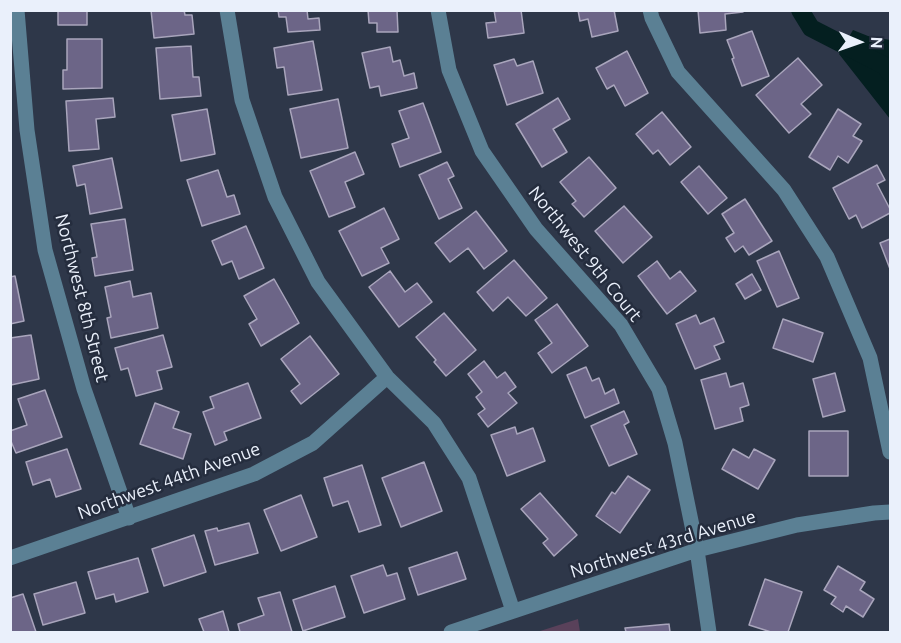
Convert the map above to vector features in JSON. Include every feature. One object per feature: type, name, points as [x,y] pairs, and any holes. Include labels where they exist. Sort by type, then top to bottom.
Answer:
[{"type":"street","name":"Northwest 8th Street","points":[[17,10],[27,130],[45,250],[84,389],[129,518]]},
{"type":"street","points":[[227,10],[242,100],[275,196],[318,282],[387,377],[434,423],[470,478],[513,611]]},
{"type":"street","name":"Northwest 9th Court","points":[[438,10],[449,70],[482,151],[536,229],[621,325],[659,389],[675,443],[697,550],[709,633]]},
{"type":"street","points":[[650,10],[678,72],[784,190],[827,257],[870,358],[891,452]]},
{"type":"street","name":"Northwest 44th Avenue","points":[[10,558],[254,474],[313,443],[387,377]]},
{"type":"street","name":"Northwest 43rd Avenue","points":[[451,633],[469,630],[513,611],[697,550],[797,525],[891,512]]},
{"type":"shaded area","points":[[853,30],[868,36],[890,40],[890,119],[839,54]]},
{"type":"shaded area","points":[[578,619],[580,632],[537,632]]},
{"type":"building","points":[[58,10],[87,10],[87,25],[58,25]]},
{"type":"building","points":[[151,10],[184,10],[185,15],[192,15],[194,34],[154,38]]},
{"type":"building","points":[[278,10],[307,10],[308,19],[319,18],[320,30],[288,32],[286,17],[279,17]]},
{"type":"building","points":[[368,10],[397,10],[398,32],[377,32],[377,23],[369,23]]},
{"type":"building","points":[[494,10],[521,10],[524,33],[488,38],[486,23],[496,22]]},
{"type":"building","points":[[578,10],[614,10],[618,31],[592,37],[588,19],[580,21]]},
{"type":"building","points":[[698,10],[743,10],[743,12],[725,14],[726,30],[700,33]]},
{"type":"building","points":[[752,31],[769,76],[742,86],[727,40]]},
{"type":"building","points":[[67,39],[102,39],[102,88],[63,89],[63,70],[67,70]]},
{"type":"building","points":[[313,41],[322,90],[288,95],[284,67],[277,68],[274,48]]},
{"type":"building","points":[[191,46],[193,77],[199,77],[201,96],[160,99],[156,48]]},
{"type":"building","points":[[390,47],[393,62],[400,60],[404,76],[414,73],[417,88],[381,96],[379,86],[370,88],[362,53]]},
{"type":"building","points":[[627,51],[648,93],[625,106],[614,85],[607,89],[596,68]]},
{"type":"building","points":[[798,58],[822,85],[801,104],[811,114],[789,133],[756,95]]},
{"type":"building","points":[[514,59],[517,66],[533,61],[543,93],[507,105],[494,65]]},
{"type":"building","points":[[113,98],[115,117],[96,119],[99,149],[69,151],[66,101]]},
{"type":"building","points":[[558,98],[570,119],[553,129],[567,152],[542,167],[516,124]]},
{"type":"building","points":[[338,99],[348,148],[301,158],[290,109]]},
{"type":"building","points":[[423,103],[441,152],[400,167],[392,144],[409,138],[399,111]]},
{"type":"building","points":[[207,109],[215,154],[181,161],[172,115]]},
{"type":"building","points":[[838,109],[861,124],[853,136],[862,141],[848,163],[838,156],[830,170],[809,157]]},
{"type":"building","points":[[662,112],[691,147],[670,165],[658,150],[653,154],[636,134]]},
{"type":"building","points":[[355,152],[364,174],[345,182],[355,207],[329,217],[310,171]]},
{"type":"building","points":[[589,157],[616,188],[584,217],[572,204],[576,201],[560,182]]},
{"type":"building","points":[[112,158],[122,208],[90,214],[85,184],[77,186],[73,166]]},
{"type":"building","points":[[447,162],[454,176],[448,179],[462,208],[439,219],[419,175]]},
{"type":"building","points":[[877,165],[885,180],[877,184],[890,213],[862,228],[856,215],[849,219],[833,188]]},
{"type":"building","points":[[699,166],[727,198],[708,214],[681,182]]},
{"type":"building","points":[[218,170],[227,197],[234,195],[240,214],[202,226],[187,180]]},
{"type":"building","points":[[745,199],[772,241],[749,255],[743,246],[735,252],[726,238],[734,233],[722,214]]},
{"type":"building","points":[[624,206],[652,237],[623,263],[595,231]]},
{"type":"building","points":[[384,208],[399,239],[381,248],[389,263],[362,276],[339,231]]},
{"type":"building","points":[[476,211],[507,251],[484,269],[468,248],[450,262],[435,243]]},
{"type":"building","points":[[125,219],[133,270],[95,276],[92,258],[97,257],[91,224]]},
{"type":"building","points":[[246,226],[264,268],[239,279],[232,261],[222,265],[212,241]]},
{"type":"building","points":[[890,239],[890,269],[880,243]]},
{"type":"building","points":[[779,251],[799,298],[777,307],[757,261]]},
{"type":"building","points":[[514,260],[547,298],[526,316],[508,297],[493,311],[477,292]]},
{"type":"building","points":[[657,261],[670,279],[680,271],[696,291],[667,314],[638,276]]},
{"type":"building","points":[[390,271],[405,292],[417,283],[432,302],[399,327],[369,287]]},
{"type":"building","points":[[752,274],[761,290],[745,299],[736,284]]},
{"type":"building","points":[[15,276],[24,321],[10,324],[10,277]]},
{"type":"building","points":[[274,279],[299,323],[261,346],[249,324],[257,319],[244,296]]},
{"type":"building","points":[[130,281],[133,297],[151,293],[158,328],[111,338],[107,318],[111,317],[105,287]]},
{"type":"building","points":[[557,304],[588,346],[552,373],[538,353],[552,343],[535,320]]},
{"type":"building","points":[[444,313],[476,350],[446,376],[434,362],[436,360],[416,337]]},
{"type":"building","points":[[696,315],[700,324],[714,318],[724,342],[714,346],[720,359],[695,369],[676,324]]},
{"type":"building","points":[[783,319],[823,333],[813,362],[773,348]]},
{"type":"building","points":[[31,335],[39,379],[11,385],[10,338]]},
{"type":"building","points":[[163,335],[172,367],[157,371],[162,389],[136,396],[128,368],[121,370],[115,348]]},
{"type":"building","points":[[310,336],[339,374],[301,404],[291,391],[300,384],[281,359]]},
{"type":"building","points":[[484,361],[497,378],[505,372],[516,387],[508,393],[517,403],[488,427],[478,414],[485,409],[476,397],[482,392],[468,374]]},
{"type":"building","points":[[586,367],[592,381],[599,378],[605,394],[614,389],[619,403],[585,418],[567,375]]},
{"type":"building","points":[[726,373],[730,387],[743,383],[749,405],[740,408],[743,421],[715,429],[701,380]]},
{"type":"building","points":[[835,373],[845,411],[823,417],[813,379]]},
{"type":"building","points":[[248,383],[261,418],[224,432],[227,440],[215,445],[203,412],[214,408],[210,397]]},
{"type":"building","points":[[45,390],[62,437],[16,453],[10,439],[10,431],[27,425],[18,399]]},
{"type":"building","points":[[155,403],[179,412],[173,428],[191,434],[183,459],[140,444]]},
{"type":"building","points":[[624,411],[629,422],[624,425],[637,454],[609,466],[591,426]]},
{"type":"building","points":[[515,427],[517,434],[533,428],[545,461],[507,476],[491,435]]},
{"type":"building","points":[[809,431],[848,431],[848,476],[809,476]]},
{"type":"building","points":[[67,449],[81,489],[56,497],[50,479],[33,485],[26,462]]},
{"type":"building","points":[[733,449],[749,458],[754,449],[775,460],[758,489],[722,469]]},
{"type":"building","points":[[424,462],[442,511],[401,527],[382,478]]},
{"type":"building","points":[[362,465],[381,525],[359,532],[348,501],[333,506],[324,478]]},
{"type":"building","points":[[628,476],[650,490],[620,533],[596,516],[612,492],[615,494]]},
{"type":"building","points":[[540,493],[577,535],[554,556],[543,543],[548,539],[521,509]]},
{"type":"building","points":[[301,495],[317,537],[281,551],[264,510]]},
{"type":"building","points":[[249,523],[258,553],[215,565],[205,531],[217,528],[218,531]]},
{"type":"building","points":[[194,535],[206,572],[164,586],[152,549]]},
{"type":"building","points":[[457,552],[466,579],[418,595],[409,568]]},
{"type":"building","points":[[138,558],[148,592],[116,602],[114,594],[96,599],[88,572]]},
{"type":"building","points":[[383,565],[387,576],[397,573],[405,599],[364,613],[351,576]]},
{"type":"building","points":[[838,566],[865,582],[860,590],[874,599],[863,617],[846,606],[843,612],[831,604],[836,597],[824,590]]},
{"type":"building","points":[[765,579],[802,592],[788,632],[771,632],[749,625]]},
{"type":"building","points":[[76,582],[85,613],[43,625],[34,594]]},
{"type":"building","points":[[335,586],[345,617],[303,631],[293,600]]},
{"type":"building","points":[[280,592],[292,632],[240,632],[238,624],[264,615],[258,598]]},
{"type":"building","points":[[23,594],[36,632],[10,632],[10,598]]},
{"type":"building","points":[[223,611],[229,632],[204,632],[199,619]]},
{"type":"building","points":[[669,624],[670,632],[626,632],[625,628]]},
{"type":"waterway","points":[[800,10],[811,28],[885,66],[890,73]]}]
